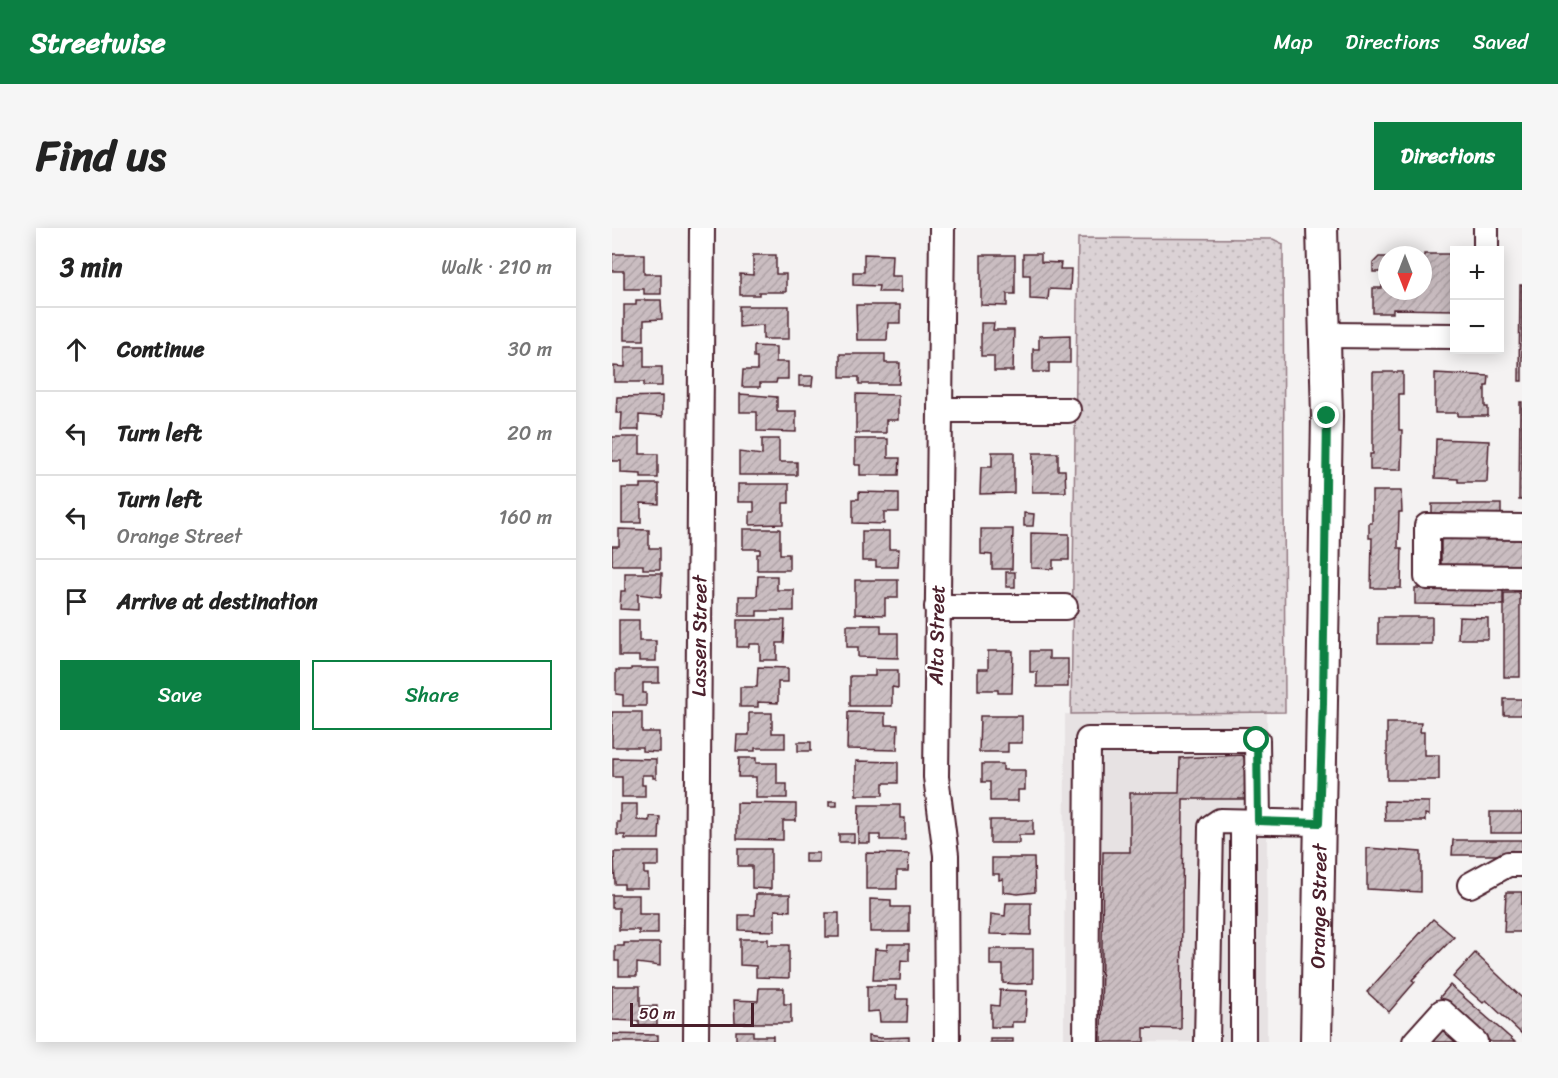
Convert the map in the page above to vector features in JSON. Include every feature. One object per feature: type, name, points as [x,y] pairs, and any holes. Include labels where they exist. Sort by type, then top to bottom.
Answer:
[{"type":"main road","name":"Orange Street","points":[[1316,1042],[1327,416],[1322,228]]},
{"type":"street","name":"Lassen Street","points":[[696,1042],[702,228]]},
{"type":"street","name":"Alta Street","points":[[942,228],[936,777],[946,855],[947,1042]]},
{"type":"street","points":[[1486,228],[1486,246]]},
{"type":"street","points":[[1324,335],[1450,336]]},
{"type":"street","points":[[941,410],[1068,410]]},
{"type":"street","points":[[1522,527],[1427,526],[1427,577],[1522,578]]},
{"type":"street","points":[[937,607],[1065,607]]},
{"type":"street","points":[[1086,1042],[1088,740],[1257,740],[1251,821],[1243,1042]]},
{"type":"street","points":[[1207,1042],[1211,827],[1220,821],[1319,823]]},
{"type":"street","points":[[1470,885],[1508,864],[1522,864]]},
{"type":"street","points":[[1415,1042],[1442,1012],[1475,1042]]},
{"type":"shaded area","points":[[1078,238],[1273,239],[1283,244],[1285,712],[1071,714]]},
{"type":"shaded area","points":[[1267,712],[1267,1042],[1064,1042],[1065,714]]},
{"type":"building","points":[[612,254],[644,254],[644,274],[661,274],[661,294],[644,294],[644,289],[624,289],[624,271],[612,271]]},
{"type":"building","points":[[864,254],[892,255],[891,276],[901,276],[901,292],[878,292],[879,286],[853,285],[853,272],[864,272]]},
{"type":"building","points":[[1023,254],[1041,254],[1041,262],[1061,263],[1060,269],[1071,269],[1070,290],[1049,289],[1048,300],[1030,299],[1030,275],[1023,275]]},
{"type":"building","points":[[1432,254],[1450,254],[1450,310],[1393,309],[1393,313],[1373,313],[1373,288],[1378,288],[1378,300],[1432,300]]},
{"type":"building","points":[[753,255],[776,255],[776,274],[786,274],[786,292],[740,295],[740,274],[753,275]]},
{"type":"building","points":[[981,255],[1015,255],[1015,294],[1007,294],[1007,306],[981,305]]},
{"type":"building","points":[[1378,258],[1378,272],[1373,272],[1373,263]]},
{"type":"building","points":[[1520,285],[1522,285],[1522,381],[1519,381]]},
{"type":"building","points":[[636,300],[661,300],[662,319],[644,320],[644,340],[624,340],[624,305],[636,305]]},
{"type":"building","points":[[856,305],[900,305],[900,323],[888,323],[887,340],[857,340]]},
{"type":"building","points":[[739,306],[789,306],[789,339],[763,339],[763,325],[739,327]]},
{"type":"building","points":[[981,323],[994,323],[993,330],[1014,330],[1013,371],[994,371],[994,356],[981,356]]},
{"type":"building","points":[[1070,335],[1070,363],[1049,363],[1049,372],[1033,372],[1033,349],[1039,349],[1039,336]]},
{"type":"building","points":[[625,346],[644,346],[644,367],[662,367],[662,386],[644,386],[644,382],[614,382],[614,366],[625,367]]},
{"type":"building","points":[[754,346],[776,347],[776,362],[788,362],[788,379],[777,379],[776,383],[760,383],[760,387],[742,387],[743,370],[757,370]]},
{"type":"building","points":[[840,354],[885,354],[885,363],[900,363],[899,384],[859,384],[859,377],[840,377]]},
{"type":"building","points":[[1373,372],[1403,372],[1403,394],[1399,394],[1399,430],[1402,430],[1401,470],[1370,470],[1370,454],[1373,454]]},
{"type":"building","points":[[1435,373],[1489,376],[1488,386],[1485,386],[1485,407],[1488,407],[1488,416],[1435,413]]},
{"type":"building","points":[[799,376],[813,376],[812,386],[799,386]]},
{"type":"building","points":[[740,394],[777,397],[777,411],[796,411],[796,432],[757,431],[757,412],[740,412]]},
{"type":"building","points":[[856,394],[898,395],[898,420],[886,420],[886,433],[856,433]]},
{"type":"building","points":[[662,396],[662,417],[639,415],[639,430],[621,430],[622,413],[616,413],[617,397]]},
{"type":"building","points":[[1520,402],[1522,402],[1522,500],[1519,500]]},
{"type":"building","points":[[612,437],[640,437],[640,454],[658,454],[658,478],[641,478],[641,474],[621,473],[621,461],[612,461]]},
{"type":"building","points":[[762,439],[779,439],[779,462],[797,462],[797,475],[739,475],[739,452],[762,455]]},
{"type":"building","points":[[855,439],[888,439],[888,458],[900,458],[899,475],[860,475],[860,465],[855,465]]},
{"type":"building","points":[[1436,439],[1489,441],[1487,482],[1458,482],[1458,479],[1435,478]]},
{"type":"building","points":[[992,452],[1014,452],[1014,493],[980,494],[981,467],[992,467]]},
{"type":"building","points":[[1033,453],[1058,453],[1058,470],[1065,470],[1066,492],[1032,492]]},
{"type":"building","points":[[641,484],[659,484],[659,504],[641,503],[641,523],[622,523],[622,488],[641,488]]},
{"type":"building","points":[[738,484],[789,484],[789,503],[783,503],[783,524],[750,525],[750,512],[754,512],[754,502],[738,502]]},
{"type":"building","points":[[1372,491],[1401,491],[1402,512],[1399,512],[1398,548],[1402,548],[1401,588],[1371,588],[1372,538],[1369,538],[1369,523],[1372,523]]},
{"type":"building","points":[[859,492],[899,493],[899,512],[884,512],[884,524],[853,523],[853,499],[859,499]]},
{"type":"building","points":[[1432,504],[1501,504],[1501,518],[1432,518]]},
{"type":"building","points":[[1024,513],[1034,514],[1033,526],[1024,526]]},
{"type":"building","points":[[619,529],[649,530],[649,548],[660,548],[660,569],[643,569],[643,565],[612,565],[612,546],[619,546]]},
{"type":"building","points":[[743,529],[780,529],[780,554],[789,554],[789,570],[757,570],[757,554],[760,554],[760,549],[743,549]]},
{"type":"building","points":[[981,529],[1013,529],[1012,569],[992,569],[992,555],[981,554]]},
{"type":"building","points":[[862,531],[889,531],[889,549],[899,549],[898,567],[876,567],[876,561],[862,561]]},
{"type":"building","points":[[1031,533],[1069,534],[1069,560],[1053,560],[1053,569],[1031,568]]},
{"type":"building","points":[[1441,538],[1522,538],[1522,569],[1441,568]]},
{"type":"building","points":[[1006,572],[1015,572],[1015,587],[1006,587]]},
{"type":"building","points":[[625,573],[662,573],[661,597],[638,594],[638,610],[620,609],[621,591],[625,591]]},
{"type":"building","points":[[758,576],[777,576],[777,590],[794,590],[794,611],[757,611],[757,616],[739,616],[739,596],[757,596]]},
{"type":"building","points":[[855,580],[898,580],[898,598],[885,598],[885,615],[855,614]]},
{"type":"building","points":[[1415,588],[1503,588],[1503,605],[1415,604]]},
{"type":"building","points":[[1504,593],[1520,593],[1520,677],[1504,677]]},
{"type":"building","points":[[1378,617],[1432,617],[1432,644],[1378,644]]},
{"type":"building","points":[[1459,617],[1488,618],[1488,639],[1458,639]]},
{"type":"building","points":[[619,620],[639,620],[639,641],[656,641],[656,661],[639,661],[639,656],[619,656]]},
{"type":"building","points":[[737,620],[785,620],[784,643],[777,643],[777,660],[760,660],[760,644],[737,647]]},
{"type":"building","points":[[847,625],[881,625],[881,633],[898,633],[898,658],[858,657],[858,647],[847,647]]},
{"type":"building","points":[[988,651],[1013,651],[1012,693],[978,690],[978,669],[988,669]]},
{"type":"building","points":[[1030,651],[1049,651],[1049,659],[1068,659],[1068,687],[1037,687],[1037,672],[1030,672]]},
{"type":"building","points":[[758,667],[788,668],[788,682],[778,682],[778,703],[758,702],[758,707],[740,707],[740,687],[757,687]]},
{"type":"building","points":[[631,668],[659,668],[659,683],[643,683],[646,706],[623,706],[623,695],[616,694],[616,670],[631,670]]},
{"type":"building","points":[[875,670],[898,670],[898,688],[892,687],[892,706],[850,706],[850,676],[875,676]]},
{"type":"building","points":[[1504,699],[1522,699],[1522,715],[1504,715]]},
{"type":"building","points":[[612,712],[642,712],[642,732],[659,732],[659,752],[642,751],[642,747],[612,747]]},
{"type":"building","points":[[848,712],[885,713],[885,725],[898,725],[897,750],[847,749]]},
{"type":"building","points":[[749,713],[772,713],[772,733],[785,733],[785,748],[755,748],[755,751],[736,751],[737,735],[749,735]]},
{"type":"building","points":[[980,716],[1022,716],[1022,743],[1008,743],[1008,752],[979,752]]},
{"type":"building","points":[[1387,723],[1421,723],[1420,732],[1424,732],[1424,755],[1439,755],[1439,780],[1387,780]]},
{"type":"building","points":[[798,742],[811,742],[811,751],[798,751]]},
{"type":"building","points":[[1242,755],[1252,766],[1251,799],[1183,799],[1181,1029],[1144,1028],[1144,1042],[1101,1042],[1103,852],[1130,852],[1130,793],[1179,793],[1180,758]]},
{"type":"building","points":[[613,758],[656,759],[656,778],[653,778],[653,775],[642,775],[645,797],[622,797],[622,777],[613,777]]},
{"type":"building","points":[[739,758],[756,758],[756,763],[777,763],[777,784],[787,784],[787,798],[756,798],[756,777],[738,777]]},
{"type":"building","points":[[856,761],[898,762],[898,783],[883,783],[883,795],[856,795]]},
{"type":"building","points":[[982,764],[1003,764],[1003,770],[1025,770],[1025,790],[1018,790],[1018,801],[990,801],[990,782],[982,782]]},
{"type":"building","points":[[829,801],[837,801],[837,806],[829,806]]},
{"type":"building","points":[[1384,801],[1429,802],[1429,815],[1425,814],[1425,821],[1385,821]]},
{"type":"building","points":[[737,803],[796,804],[796,821],[783,821],[783,840],[737,839]]},
{"type":"building","points":[[620,804],[637,804],[637,820],[649,821],[649,816],[660,817],[659,839],[625,839],[625,835],[617,835]]},
{"type":"building","points":[[859,805],[900,805],[900,818],[905,818],[905,840],[880,840],[880,835],[870,835],[870,843],[858,843]]},
{"type":"building","points":[[1490,812],[1522,812],[1522,833],[1490,833]]},
{"type":"building","points":[[990,820],[1033,820],[1033,835],[1019,835],[1019,843],[990,843]]},
{"type":"building","points":[[839,834],[854,834],[854,842],[839,842]]},
{"type":"building","points":[[1453,840],[1522,840],[1522,855],[1452,855]]},
{"type":"building","points":[[1367,848],[1421,852],[1421,892],[1367,889]]},
{"type":"building","points":[[738,849],[771,849],[771,889],[752,888],[752,866],[738,866]]},
{"type":"building","points":[[614,852],[659,852],[659,866],[644,866],[644,874],[648,874],[648,888],[624,888],[624,884],[615,884]]},
{"type":"building","points":[[805,853],[819,853],[819,862],[805,862]]},
{"type":"building","points":[[866,853],[909,854],[908,871],[897,871],[897,889],[866,889]]},
{"type":"building","points":[[992,858],[1034,858],[1035,892],[1018,894],[1003,892],[1003,879],[999,880],[999,874],[992,874]]},
{"type":"building","points":[[1506,892],[1522,892],[1522,932],[1504,932]]},
{"type":"building","points":[[756,894],[790,894],[790,911],[775,910],[775,931],[739,930],[739,915],[755,915]]},
{"type":"building","points":[[612,895],[639,895],[639,914],[658,914],[658,934],[639,934],[639,930],[619,930],[619,908],[612,908]]},
{"type":"building","points":[[870,899],[891,900],[891,907],[909,907],[909,932],[870,932]]},
{"type":"building","points":[[1006,903],[1031,903],[1031,935],[990,934],[991,914],[1005,916]]},
{"type":"building","points":[[826,913],[839,913],[839,937],[826,937]]},
{"type":"building","points":[[1433,919],[1454,937],[1412,980],[1415,982],[1389,1012],[1367,992]]},
{"type":"building","points":[[740,939],[768,939],[768,945],[789,945],[789,978],[756,977],[756,966],[740,965]]},
{"type":"building","points":[[624,943],[660,943],[660,966],[637,963],[637,976],[619,976],[619,961],[615,961],[615,946],[624,946]]},
{"type":"building","points":[[888,944],[909,944],[909,961],[901,960],[900,980],[873,980],[875,949],[887,950]]},
{"type":"building","points":[[990,949],[1033,949],[1033,983],[1003,983],[1003,965],[990,965]]},
{"type":"building","points":[[1475,953],[1522,998],[1522,1034],[1486,1000],[1483,1003],[1453,977]]},
{"type":"building","points":[[1450,985],[1515,1042],[1491,1042],[1440,997]]},
{"type":"building","points":[[612,986],[640,986],[640,1006],[657,1006],[657,1025],[639,1025],[639,1021],[612,1020]]},
{"type":"building","points":[[867,986],[896,986],[896,999],[908,999],[907,1022],[880,1022],[879,1011],[867,1012]]},
{"type":"building","points":[[759,988],[784,988],[784,1004],[791,1004],[791,1023],[735,1023],[734,1000],[758,1001]]},
{"type":"building","points":[[1000,990],[1027,991],[1025,1022],[1012,1022],[1012,1027],[991,1027],[991,1005],[999,1006]]},
{"type":"building","points":[[1442,1027],[1459,1042],[1428,1042]]},
{"type":"building","points":[[736,1031],[753,1031],[753,1036],[773,1036],[773,1042],[736,1042]]},
{"type":"building","points":[[612,1034],[658,1035],[658,1042],[612,1042]]},
{"type":"building","points":[[868,1036],[909,1037],[909,1042],[868,1042]]},
{"type":"building","points":[[990,1039],[1013,1039],[1013,1042],[990,1042]]},
{"type":"route","points":[[1257,740],[1258,821],[1319,823],[1327,416]]}]
